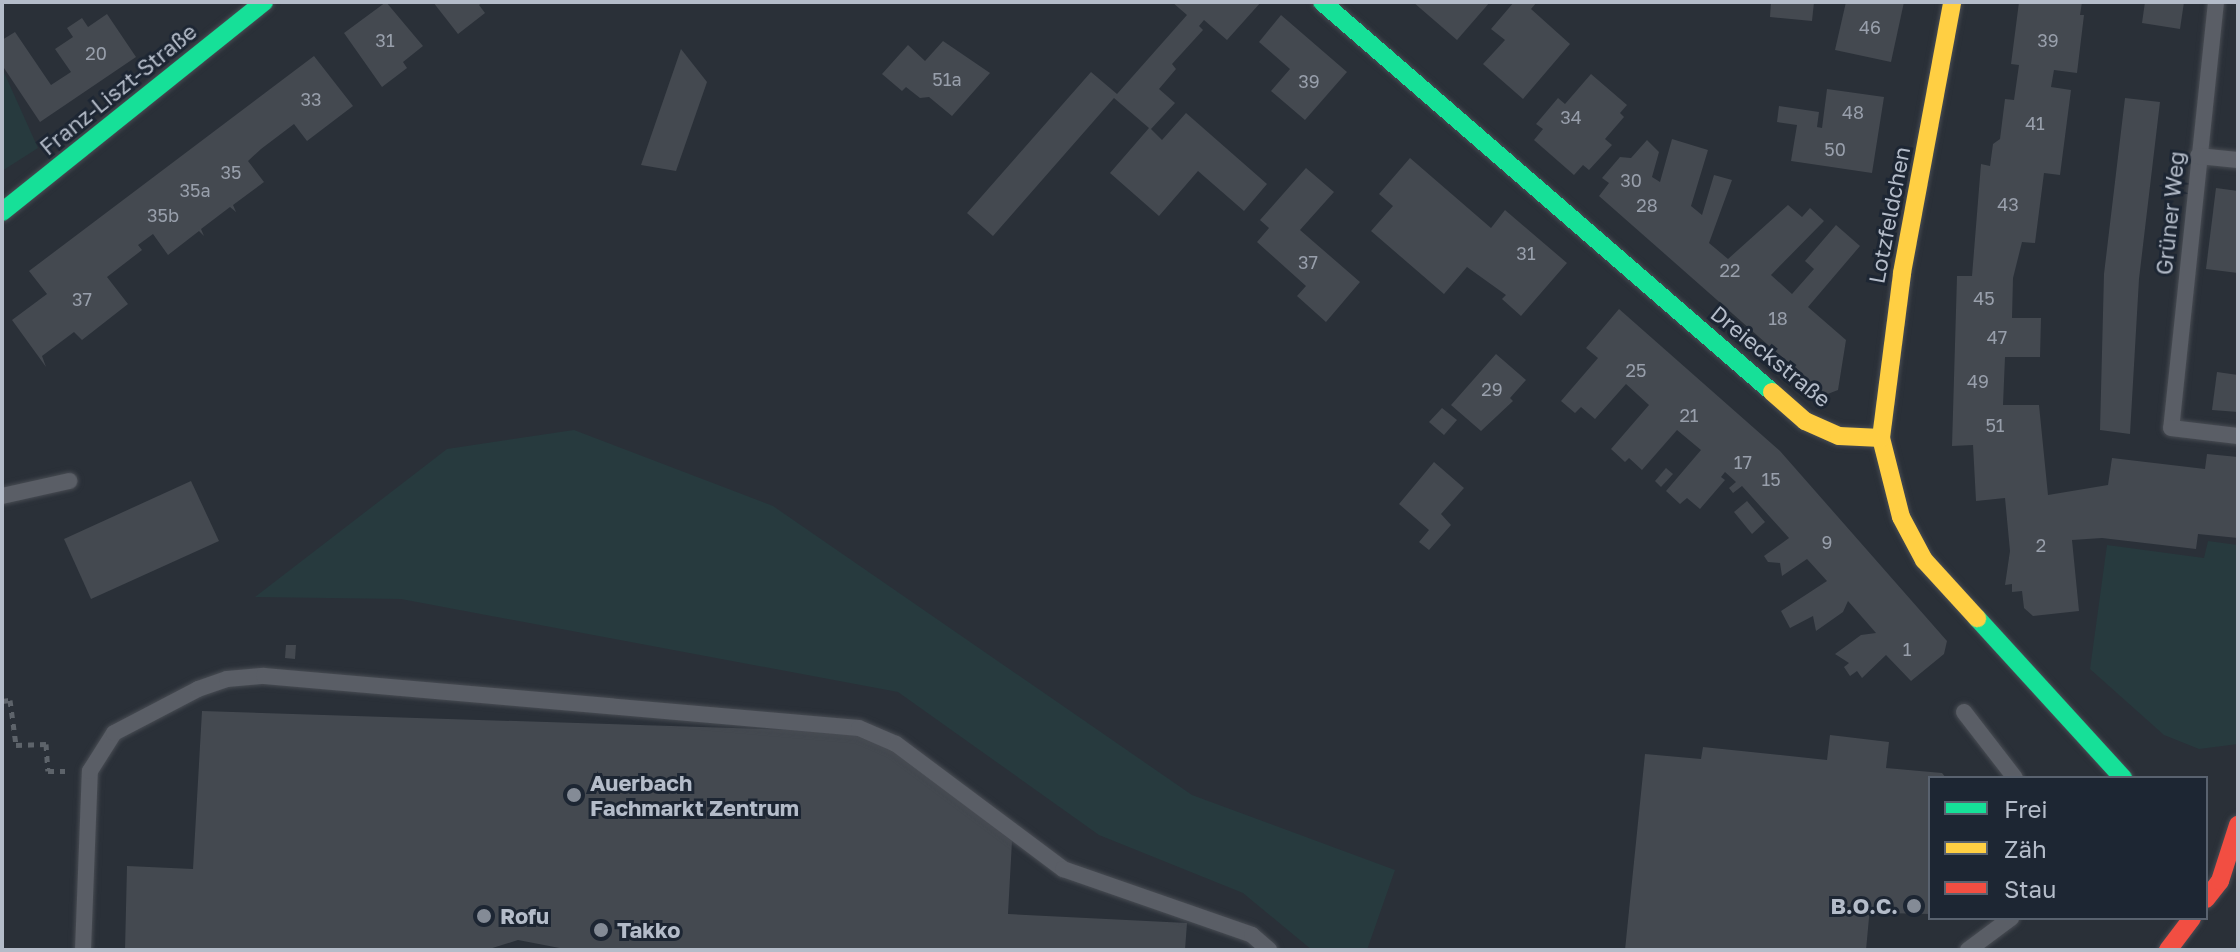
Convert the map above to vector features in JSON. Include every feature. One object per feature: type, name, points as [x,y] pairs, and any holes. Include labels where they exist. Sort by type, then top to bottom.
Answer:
[{"type":"street","name":"Franz-Liszt-Straße","points":[[2,212],[264,2]]},
{"type":"street","name":"Dreieckstraße","points":[[1322,2],[1805,421],[1839,436],[1881,438]]},
{"type":"street","name":"Lotzfeldchen","points":[[1881,438],[1902,273],[1952,2]]},
{"type":"street","points":[[1881,438],[1901,517],[1924,560],[2121,776]]},
{"type":"street","points":[[2208,896],[2220,881],[2238,825]]},
{"type":"street","points":[[2220,881],[2238,874]]},
{"type":"street","points":[[2168,950],[2190,920]]},
{"type":"lane","name":"Grüner Weg","points":[[2216,2],[2171,428],[2238,436]]},
{"type":"lane","points":[[2198,156],[2238,160]]},
{"type":"lane","points":[[2,496],[69,481]]},
{"type":"lane","points":[[83,950],[90,771],[114,733],[198,689],[227,679],[264,676],[859,728],[896,744],[1063,869],[1252,935],[1269,950]]},
{"type":"lane","points":[[1964,712],[2013,776]]},
{"type":"lane","points":[[1968,950],[2008,920]]},
{"type":"path","points":[[2,701],[10,700],[16,745],[46,744]]},
{"type":"green space","points":[[2,68],[38,148],[2,171]]},
{"type":"green space","points":[[574,430],[773,506],[1192,795],[1395,870],[1367,950],[1312,950],[1243,893],[1099,835],[898,692],[401,599],[255,597],[447,449]]},
{"type":"green space","points":[[2208,541],[2238,545],[2238,744],[2199,749],[2164,735],[2090,669],[2107,545],[2204,558]]},
{"type":"building","points":[[386,2],[423,46],[403,62],[407,68],[382,87],[344,33]]},
{"type":"building","points":[[433,2],[483,2],[479,5],[485,13],[458,34]]},
{"type":"building","points":[[1172,2],[1261,2],[1227,40],[1204,20],[1199,26],[1203,30],[1172,64],[1176,69],[1159,89],[1175,103],[1151,129],[1162,140],[1186,113],[1267,184],[1244,211],[1198,171],[1159,216],[1110,173],[1149,128],[1114,98],[993,236],[967,213],[1091,72],[1117,94],[1187,15]]},
{"type":"building","points":[[1413,2],[1490,2],[1457,40]]},
{"type":"building","points":[[1514,2],[1537,2],[1531,9],[1570,44],[1523,99],[1483,64],[1505,40],[1491,29]]},
{"type":"building","points":[[1771,2],[1814,2],[1812,21],[1770,17]]},
{"type":"building","points":[[1846,2],[1904,2],[1891,62],[1835,50]]},
{"type":"building","points":[[2019,2],[2082,2],[2080,15],[2084,15],[2077,73],[2054,70],[2051,87],[2071,90],[2060,175],[2044,173],[2035,243],[2022,242],[2013,278],[2012,318],[2041,318],[2040,357],[2005,357],[2003,405],[2039,405],[2048,495],[2108,485],[2112,458],[2205,469],[2207,454],[2238,457],[2238,538],[2198,534],[2196,549],[2102,538],[2072,540],[2079,611],[2033,616],[2024,608],[2022,591],[2012,592],[2012,584],[2005,585],[2010,551],[2005,498],[1976,501],[1973,445],[1952,446],[1957,276],[1972,276],[1981,164],[1990,166],[1993,144],[2000,139],[2005,99],[2014,100],[2019,65],[2011,64]]},
{"type":"building","points":[[2145,2],[2184,2],[2180,29],[2142,23]]},
{"type":"building","points":[[107,14],[136,57],[40,122],[2,65],[2,40],[15,32],[51,85],[71,72],[55,49],[73,37],[67,28],[82,18],[88,27]]},
{"type":"building","points":[[1281,15],[1347,72],[1305,120],[1271,91],[1290,69],[1259,42]]},
{"type":"building","points":[[943,41],[990,73],[952,116],[929,97],[920,98],[906,87],[902,91],[882,74],[908,45],[925,61]]},
{"type":"building","points":[[681,49],[707,82],[676,171],[641,165]]},
{"type":"building","points":[[314,56],[353,106],[307,141],[294,124],[261,149],[248,161],[264,182],[233,205],[236,212],[230,207],[201,229],[204,236],[199,231],[168,255],[153,234],[138,245],[142,250],[107,277],[128,304],[82,340],[74,332],[42,356],[46,367],[12,320],[47,294],[29,271]]},
{"type":"building","points":[[1591,74],[1627,105],[1620,113],[1624,117],[1605,139],[1612,145],[1589,170],[1583,165],[1574,175],[1534,140],[1543,129],[1536,124],[1558,98],[1565,104]]},
{"type":"building","points":[[1827,89],[1884,97],[1872,173],[1791,161],[1797,125],[1777,122],[1779,106],[1819,112],[1817,127],[1822,128]]},
{"type":"building","points":[[2125,98],[2160,102],[2139,279],[2130,434],[2100,430],[2104,274]]},
{"type":"building","points":[[1672,139],[1708,150],[1691,206],[1702,215],[1714,175],[1732,180],[1709,243],[1728,259],[1788,205],[1802,217],[1810,208],[1824,221],[1771,275],[1792,294],[1814,269],[1805,261],[1836,225],[1860,246],[1808,307],[1846,340],[1838,390],[1825,395],[1599,196],[1609,183],[1602,178],[1620,157],[1631,158],[1647,140],[1659,152],[1652,177],[1660,182]]},
{"type":"building","points":[[1410,158],[1491,228],[1505,210],[1567,263],[1521,316],[1502,299],[1506,295],[1467,267],[1444,294],[1371,231],[1393,206],[1379,194]]},
{"type":"building","points":[[1306,168],[1334,192],[1300,230],[1360,282],[1326,322],[1297,296],[1306,286],[1257,242],[1269,228],[1260,220]]},
{"type":"building","points":[[2216,188],[2238,191],[2238,273],[2206,269]]},
{"type":"building","points":[[1619,309],[1780,451],[1947,641],[1944,654],[1911,681],[1886,655],[1862,678],[1857,671],[1850,676],[1844,667],[1849,663],[1835,654],[1861,635],[1876,633],[1848,601],[1843,612],[1816,631],[1813,616],[1790,628],[1781,611],[1827,581],[1807,559],[1782,576],[1780,563],[1768,562],[1764,556],[1789,538],[1742,486],[1733,493],[1729,488],[1736,482],[1725,472],[1721,477],[1725,480],[1700,509],[1687,498],[1680,504],[1666,491],[1701,450],[1677,430],[1642,470],[1629,458],[1625,462],[1611,449],[1649,405],[1626,384],[1595,419],[1581,407],[1575,413],[1561,401],[1598,358],[1586,348]]},
{"type":"building","points":[[1496,354],[1526,380],[1510,398],[1513,401],[1481,431],[1451,405]]},
{"type":"building","points":[[2217,372],[2238,375],[2238,412],[2212,410]]},
{"type":"building","points":[[1442,408],[1457,420],[1444,435],[1429,422]]},
{"type":"building","points":[[1434,462],[1464,488],[1441,514],[1451,525],[1429,550],[1419,542],[1429,530],[1399,504]]},
{"type":"building","points":[[1666,468],[1673,474],[1661,487],[1655,481]]},
{"type":"building","points":[[191,481],[219,541],[91,599],[64,539]]},
{"type":"building","points":[[1747,501],[1765,522],[1752,534],[1734,512]]},
{"type":"building","points":[[286,645],[296,645],[295,659],[285,658]]},
{"type":"building","name":"Auerbach Fachmarkt Zentrum","points":[[202,711],[855,732],[891,749],[1012,841],[1008,914],[1187,923],[1185,950],[570,950],[518,940],[486,950],[125,950],[127,866],[193,869]]},
{"type":"building","points":[[1830,735],[1889,742],[1886,768],[1942,773],[1944,776],[1928,776],[1928,914],[1883,913],[1883,909],[1870,907],[1866,950],[1625,950],[1645,754],[1701,759],[1703,747],[1827,760]]},
{"type":"traffic: fast","points":[[2,212],[264,2]]},
{"type":"traffic: fast","points":[[1322,2],[1772,392]]},
{"type":"traffic: fast","points":[[1977,618],[2121,776]]},
{"type":"traffic: slow","points":[[1881,438],[1902,273],[1952,2]]},
{"type":"traffic: slow","points":[[1772,392],[1805,421],[1839,436],[1881,438],[1901,517],[1924,560],[1977,618]]},
{"type":"traffic: jam","points":[[2208,896],[2220,881],[2238,825]]},
{"type":"traffic: jam","points":[[2168,950],[2190,920]]},
{"type":"place","name":"Auerbach Fachmarkt Zentrum","points":[[574,795]]},
{"type":"place","name":"B.O.C.","points":[[1914,906]]},
{"type":"place","name":"Rofu","points":[[484,916]]},
{"type":"place","name":"Takko","points":[[601,930]]}]
